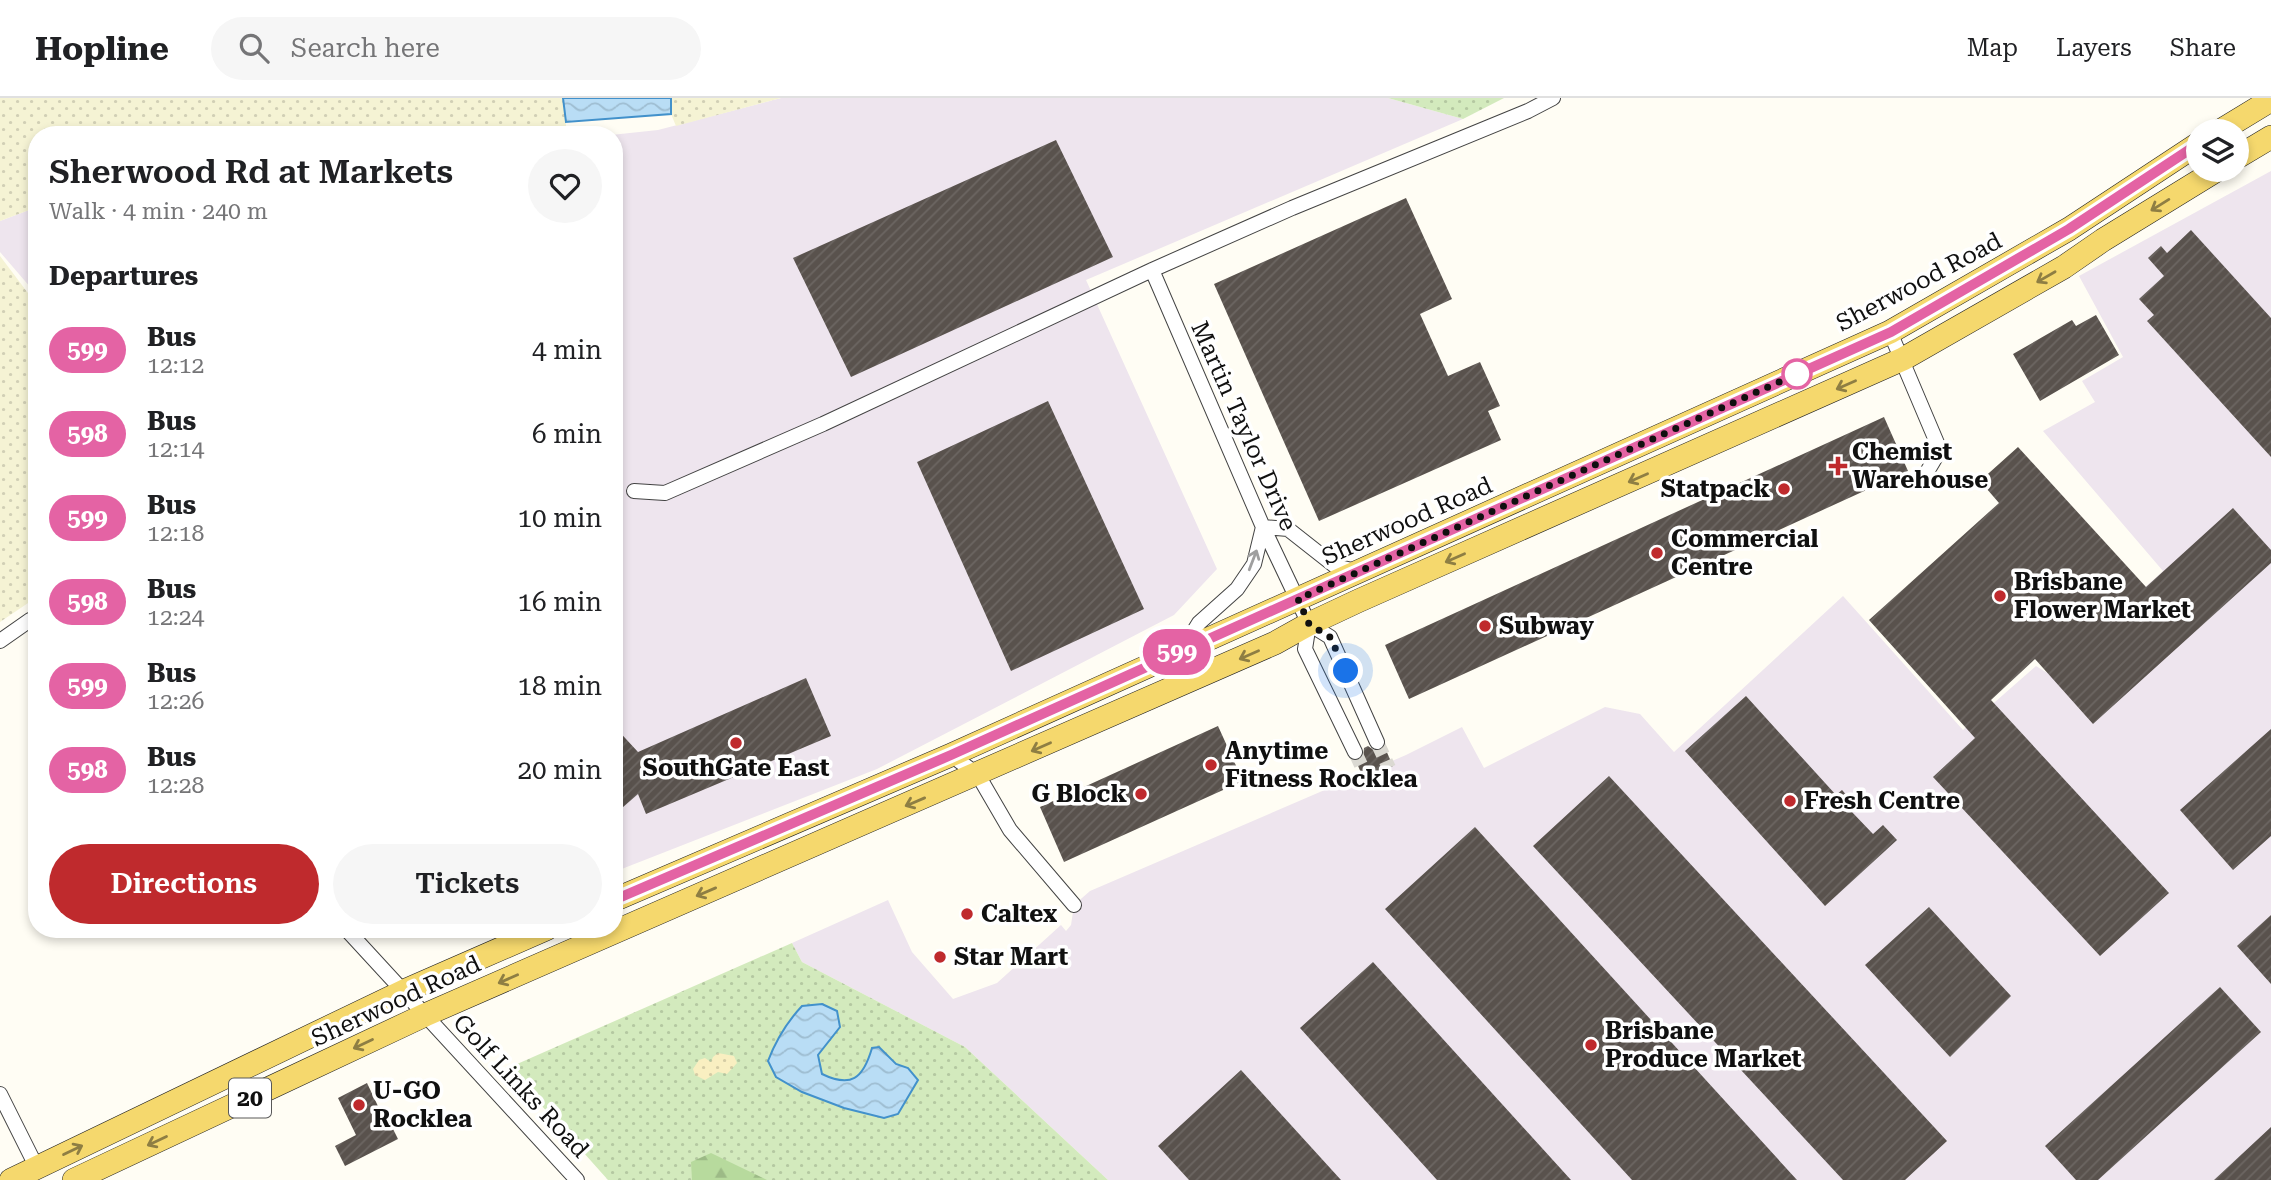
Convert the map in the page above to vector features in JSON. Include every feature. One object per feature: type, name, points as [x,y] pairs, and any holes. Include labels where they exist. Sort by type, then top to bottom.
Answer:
[{"type":"main road","points":[[2240,119],[2271,100]]},
{"type":"main road","points":[[2249,150],[2271,136]]},
{"type":"main road","name":"Sherwood Road","points":[[623,896],[951,755],[1891,332],[2069,229],[2186,153]]},
{"type":"main road","name":"Sherwood Road","points":[[623,929],[1275,643],[1309,624],[1903,359],[2064,267],[2197,182]]},
{"type":"main road","name":"Sherwood Road","points":[[11,1180],[404,991],[525,938]]},
{"type":"main road","name":"Sherwood Road","points":[[74,1180],[425,1015],[602,938]]},
{"type":"street","points":[[635,491],[664,493],[836,418],[1152,270],[1553,98]]},
{"type":"street","name":"Martin Taylor Drive","points":[[1152,270],[1263,527],[1309,624]]},
{"type":"street","points":[[1891,332],[1940,450],[1924,477]]},
{"type":"street","points":[[1182,650],[1199,623],[1237,589],[1254,564],[1263,527],[1288,529],[1335,566],[1359,571]]},
{"type":"street","points":[[0,641],[28,621]]},
{"type":"street","points":[[1355,752],[1305,649],[1309,624],[1330,637],[1377,742]]},
{"type":"street","points":[[951,755],[978,775],[1010,831],[1073,905]]},
{"type":"street","name":"Golf Links Road","points":[[354,938],[577,1180]]},
{"type":"street","points":[[0,1094],[37,1168]]},
{"type":"shaded area","points":[[0,98],[563,98],[566,126],[28,126],[28,210],[0,221]]},
{"type":"shaded area","points":[[671,98],[781,98],[676,126],[671,114]]},
{"type":"shaded area","points":[[781,98],[1388,98],[1463,119],[1086,280],[1217,569],[1174,615],[877,769],[623,868],[623,134],[658,130]]},
{"type":"shaded area","points":[[2271,171],[2271,1180],[1108,1180],[965,1047],[802,962],[792,943],[888,900],[912,952],[953,999],[997,983],[1061,925],[1066,931],[1071,925],[1074,905],[1090,891],[1406,755],[1462,727],[1484,768],[1605,707],[1640,714],[1674,752],[1843,596],[1963,730],[2036,666],[2049,674],[2163,571],[2043,431],[2095,402],[2082,381],[2123,357],[2079,276]]},
{"type":"shaded area","points":[[28,210],[28,285],[0,252],[0,221]]},
{"type":"shaded area","points":[[0,256],[28,293],[28,603],[0,622]]},
{"type":"green space","points":[[1388,98],[1504,98],[1463,119]]},
{"type":"green space","points":[[792,943],[802,962],[965,1047],[1108,1180],[608,1180],[508,1068]]},
{"type":"green space","points":[[711,1153],[767,1180],[692,1180],[691,1162]]},
{"type":"sand","points":[[718,1053],[734,1056],[737,1063],[727,1074],[718,1072],[705,1080],[695,1075],[693,1069],[699,1060],[705,1058],[711,1062]]},
{"type":"water","points":[[563,98],[671,98],[671,114],[566,122]]},
{"type":"water","points":[[822,1004],[837,1011],[840,1027],[818,1055],[822,1074],[841,1080],[854,1078],[860,1074],[872,1048],[879,1047],[896,1064],[908,1068],[918,1080],[898,1114],[884,1118],[844,1108],[802,1092],[776,1077],[768,1061],[782,1032],[802,1006]]},
{"type":"building","points":[[1056,140],[1113,257],[851,377],[793,258]]},
{"type":"building","points":[[1406,198],[1452,299],[1420,314],[1448,376],[1480,362],[1500,406],[1488,411],[1501,440],[1319,521],[1214,284]]},
{"type":"building","points":[[2191,230],[2271,318],[2271,457],[2147,321],[2154,315],[2139,299],[2164,276],[2148,258],[2161,246],[2167,253]]},
{"type":"building","points":[[2096,315],[2119,355],[2040,401],[2013,354],[2072,320],[2076,326]]},
{"type":"building","points":[[1048,401],[1144,609],[1011,671],[917,462]]},
{"type":"building","name":"Commercial Centre","points":[[1884,417],[1908,471],[1409,699],[1385,645]]},
{"type":"building","points":[[2018,447],[2146,587],[2233,508],[2271,550],[2271,563],[2093,724],[2035,659],[1991,700],[2169,893],[2100,956],[1933,777],[1975,738],[1869,620],[1999,503],[1980,481]]},
{"type":"building","name":"SouthGate East","points":[[806,678],[831,736],[646,814],[638,794],[623,807],[623,736],[638,752]]},
{"type":"building","name":"Fresh Centre","points":[[1746,696],[1836,795],[1842,790],[1856,806],[1851,811],[1873,834],[1883,825],[1897,840],[1825,906],[1685,751]]},
{"type":"building","name":"G Block","points":[[1218,726],[1243,781],[1064,862],[1040,807]]},
{"type":"building","points":[[2271,729],[2271,836],[2233,870],[2180,810]]},
{"type":"building","points":[[1368,746],[1375,751],[1385,748],[1393,766],[1364,780],[1356,761],[1363,758],[1364,748]]},
{"type":"building","points":[[1609,776],[1947,1141],[1905,1180],[1843,1180],[1533,846]]},
{"type":"building","name":"Brisbane Produce Market","points":[[1475,827],[1797,1180],[1632,1180],[1385,909]]},
{"type":"building","points":[[1929,907],[2011,996],[1950,1057],[1865,965]]},
{"type":"building","points":[[2271,915],[2271,984],[2237,946]]},
{"type":"building","points":[[1373,962],[1571,1180],[1437,1180],[1300,1028]]},
{"type":"building","points":[[2220,987],[2261,1032],[2098,1180],[2076,1180],[2045,1146]]},
{"type":"building","points":[[1241,1070],[1341,1180],[1189,1180],[1158,1146]]},
{"type":"building","points":[[367,1083],[386,1123],[389,1121],[398,1139],[345,1166],[335,1146],[356,1135],[338,1098]]},
{"type":"building","points":[[2271,1127],[2271,1180],[2214,1180]]},
{"type":"tunnel","points":[[1377,742],[1389,768]]},
{"type":"tunnel","points":[[1355,752],[1367,778]]},
{"type":"bus line","name":"599","points":[[623,896],[951,755],[1891,332],[2069,229],[2186,152]]},
{"type":"place","name":"Chemist Warehouse","points":[[1838,466]]},
{"type":"place","name":"Statpack","points":[[1784,489]]},
{"type":"place","name":"Commercial Centre","points":[[1657,553]]},
{"type":"place","name":"Brisbane Flower Market","points":[[2000,596]]},
{"type":"place","name":"Subway","points":[[1485,626]]},
{"type":"place","name":"SouthGate East","points":[[736,743]]},
{"type":"place","name":"Anytime Fitness Rocklea","points":[[1211,765]]},
{"type":"place","name":"G Block","points":[[1141,794]]},
{"type":"place","name":"Fresh Centre","points":[[1790,801]]},
{"type":"place","name":"Caltex","points":[[967,914]]},
{"type":"place","name":"Star Mart","points":[[940,957]]},
{"type":"place","name":"Brisbane Produce Market","points":[[1591,1045]]},
{"type":"place","name":"U-GO Rocklea","points":[[359,1105]]},
{"type":"route","points":[[1346,671],[1330,637],[1309,624],[1298,599],[1799,373],[1797,374]]}]
